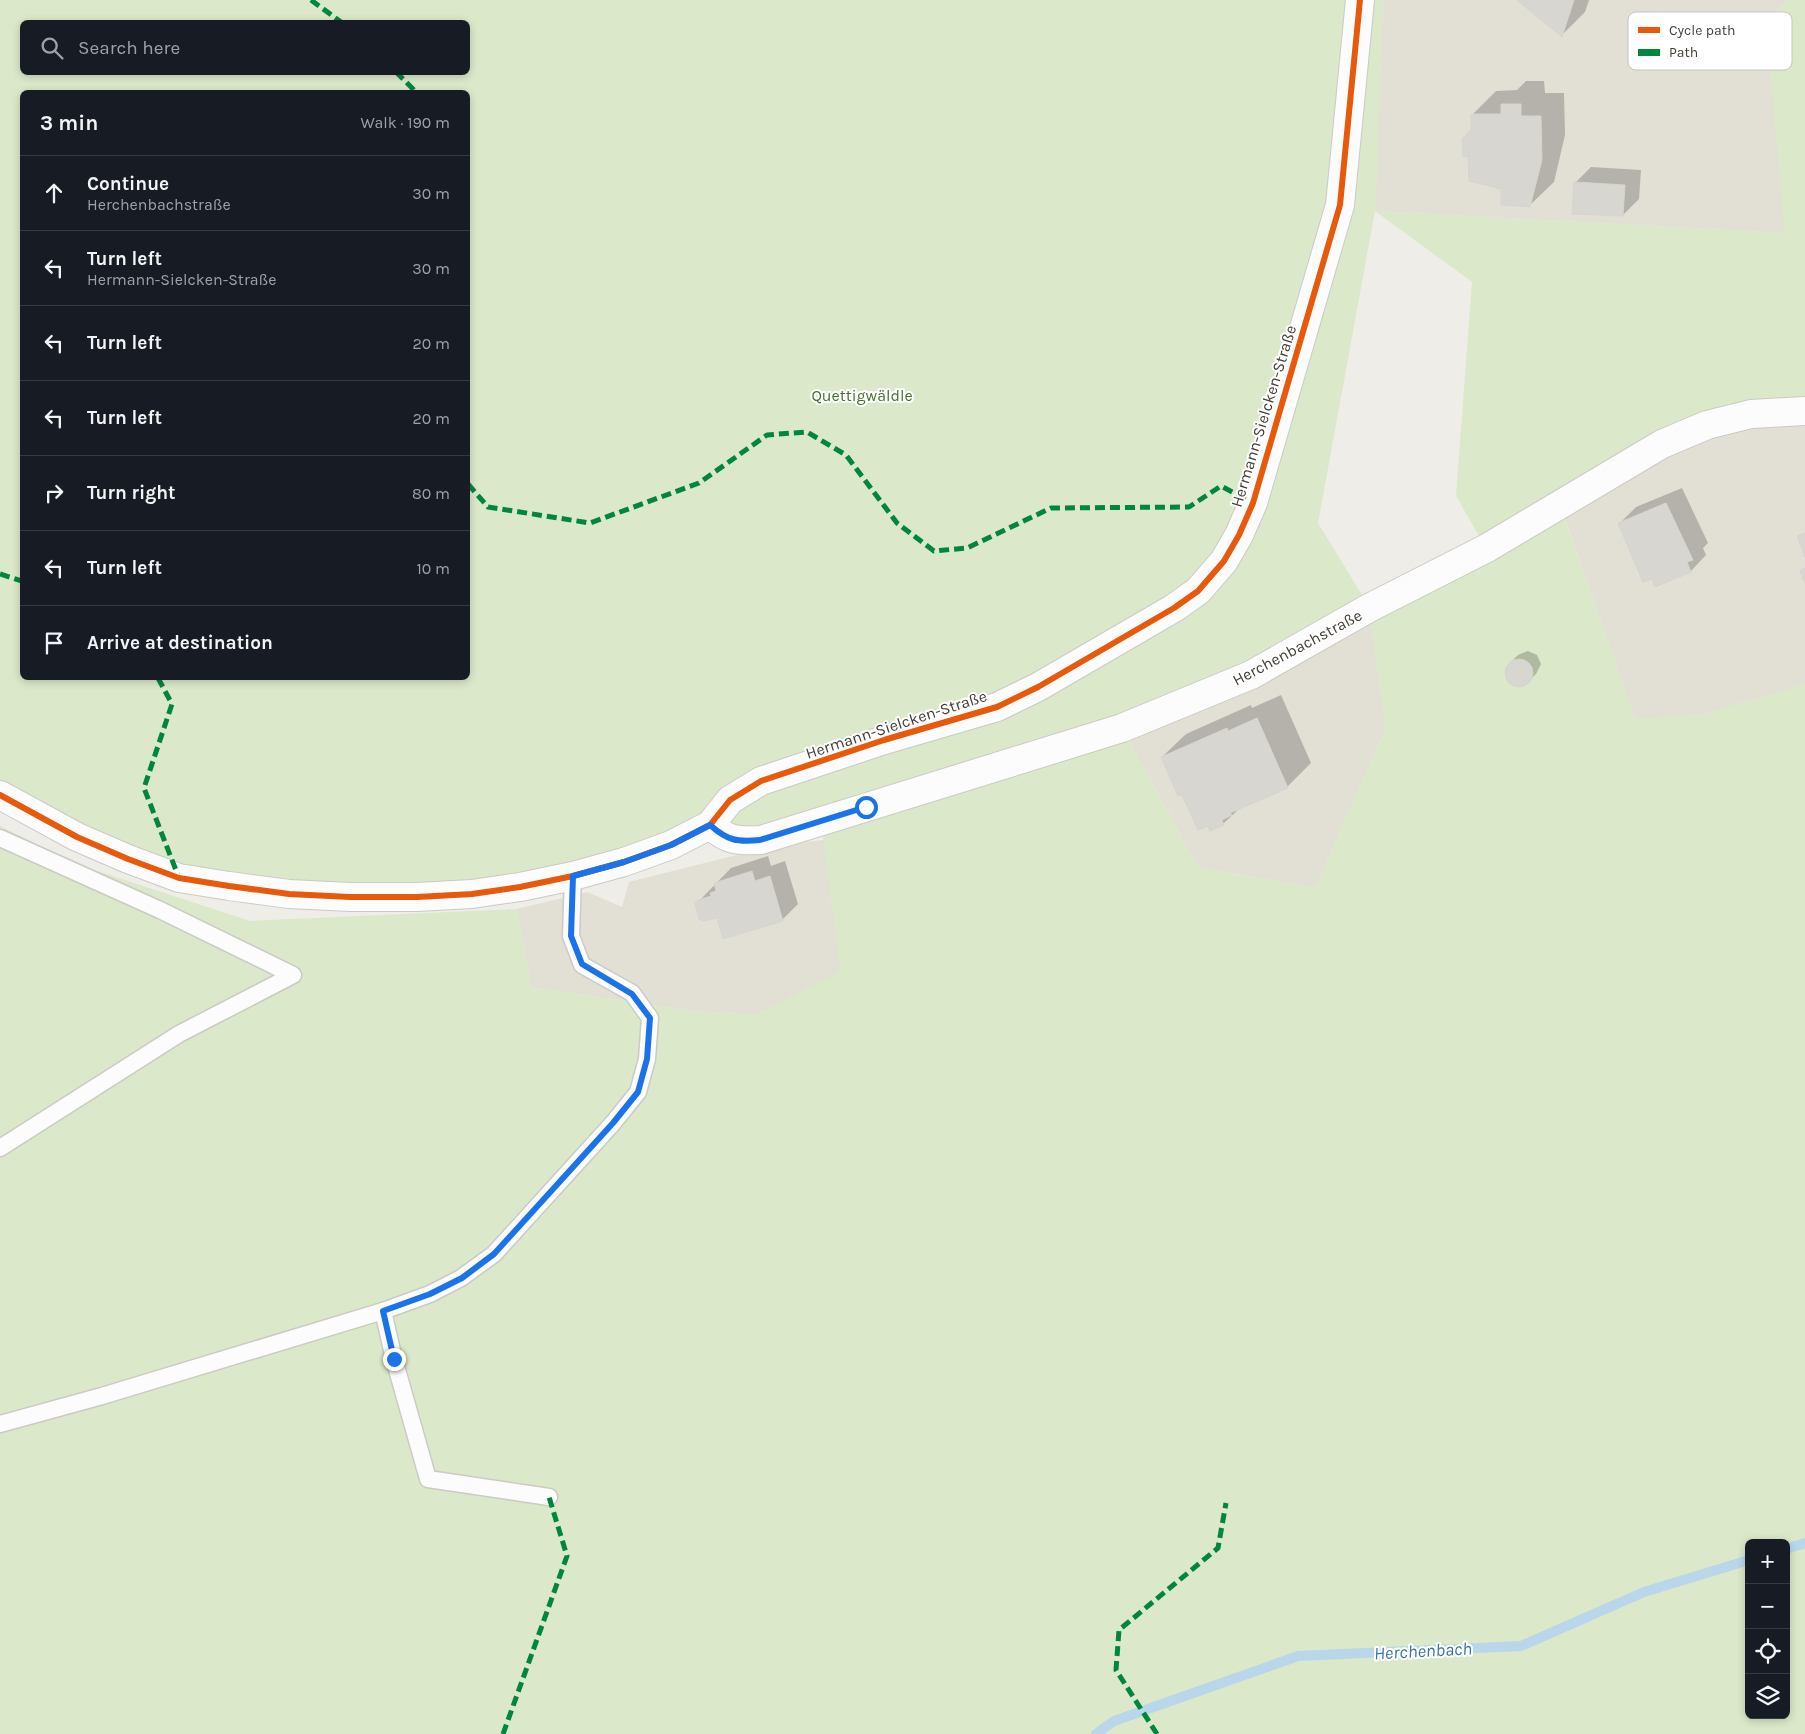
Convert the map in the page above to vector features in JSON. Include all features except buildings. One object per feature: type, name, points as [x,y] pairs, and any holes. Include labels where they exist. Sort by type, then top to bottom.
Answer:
[{"type":"street","name":"Hermann-Sielcken-Straße","points":[[0,795],[77,837],[179,878],[289,894],[350,898],[417,898],[472,894],[520,887],[573,876],[624,862],[663,848],[710,825],[730,800],[761,781],[884,740],[997,707],[1038,687],[1174,608],[1198,591],[1224,561],[1239,535],[1253,503],[1340,205],[1360,0]]},
{"type":"street","name":"Herchenbachstraße","points":[[710,825],[727,838],[746,841],[760,840],[1122,728],[1251,675],[1369,608],[1487,548],[1662,444],[1707,425],[1751,414],[1805,411]]},
{"type":"lane","points":[[0,838],[160,910],[293,975],[179,1034],[0,1148]]},
{"type":"lane","points":[[0,1424],[102,1396],[383,1311],[430,1294],[462,1278],[494,1254],[613,1123],[638,1092],[647,1059],[650,1018],[632,994],[582,964],[571,936],[573,876]]},
{"type":"lane","points":[[383,1311],[394,1359],[428,1479],[549,1497]]},
{"type":"shaded area","points":[[1383,0],[1786,0],[1778,12],[1628,12],[1628,70],[1771,70],[1785,233],[1375,211]]},
{"type":"shaded area","points":[[1805,411],[1805,685],[1700,715],[1635,719],[1560,504],[1662,444]]},
{"type":"shaded area","points":[[1369,608],[1386,728],[1315,888],[1198,867],[1122,728]]},
{"type":"shaded area","points":[[824,840],[841,971],[756,1015],[692,1011],[531,987],[517,909],[587,892],[622,907],[629,882],[777,845]]},
{"type":"green space","name":"Quettigwäldle","points":[[0,0],[1383,0],[1376,211],[1784,233],[1771,70],[1792,70],[1792,12],[1778,12],[1786,0],[1805,0],[1805,411],[1751,414],[1560,505],[1635,718],[1700,715],[1805,685],[1805,1734],[0,1734],[0,826],[79,865],[250,921],[517,909],[531,987],[692,1011],[756,1015],[840,971],[821,822],[722,836],[520,887],[229,886],[0,795]],"holes":[[[1375,211],[1472,282],[1456,496],[1486,548],[1370,608],[1318,523]],[[1369,608],[1386,728],[1315,888],[1198,867],[1122,728]]]},
{"type":"waterway","name":"Herchenbach","points":[[1790,1548],[1805,1543]]},
{"type":"waterway","name":"Herchenbach","points":[[1096,1734],[1114,1721],[1298,1656],[1521,1646],[1644,1592],[1745,1561]]},
{"type":"marked path","points":[[311,0],[338,20]]},
{"type":"marked path","points":[[399,75],[414,90]]},
{"type":"marked path","points":[[470,486],[488,507],[590,523],[699,483],[767,435],[807,432],[846,455],[897,523],[934,551],[967,548],[1051,508],[1189,507],[1221,486],[1253,503]]},
{"type":"marked path","points":[[0,574],[20,580]]},
{"type":"marked path","points":[[159,680],[172,704],[144,788],[179,878]]},
{"type":"marked path","points":[[503,1734],[567,1556],[549,1497]]},
{"type":"marked path","points":[[1157,1734],[1116,1670],[1119,1630],[1218,1548],[1226,1503]]},
{"type":"cycle path","points":[[0,795],[77,837],[179,878],[289,894],[350,897],[417,897],[472,894],[520,887],[573,876],[624,862],[671,845],[710,825],[730,800],[761,781],[884,740],[997,707],[1038,687],[1174,608],[1198,591],[1224,561],[1239,535],[1253,503],[1340,205],[1360,0]]},
{"type":"route","points":[[394,1359],[383,1311],[430,1294],[462,1278],[494,1254],[613,1123],[638,1092],[647,1059],[650,1018],[632,994],[582,964],[571,936],[573,876],[624,862],[671,845],[710,825],[722,836],[732,839],[760,840],[866,807]]}]
